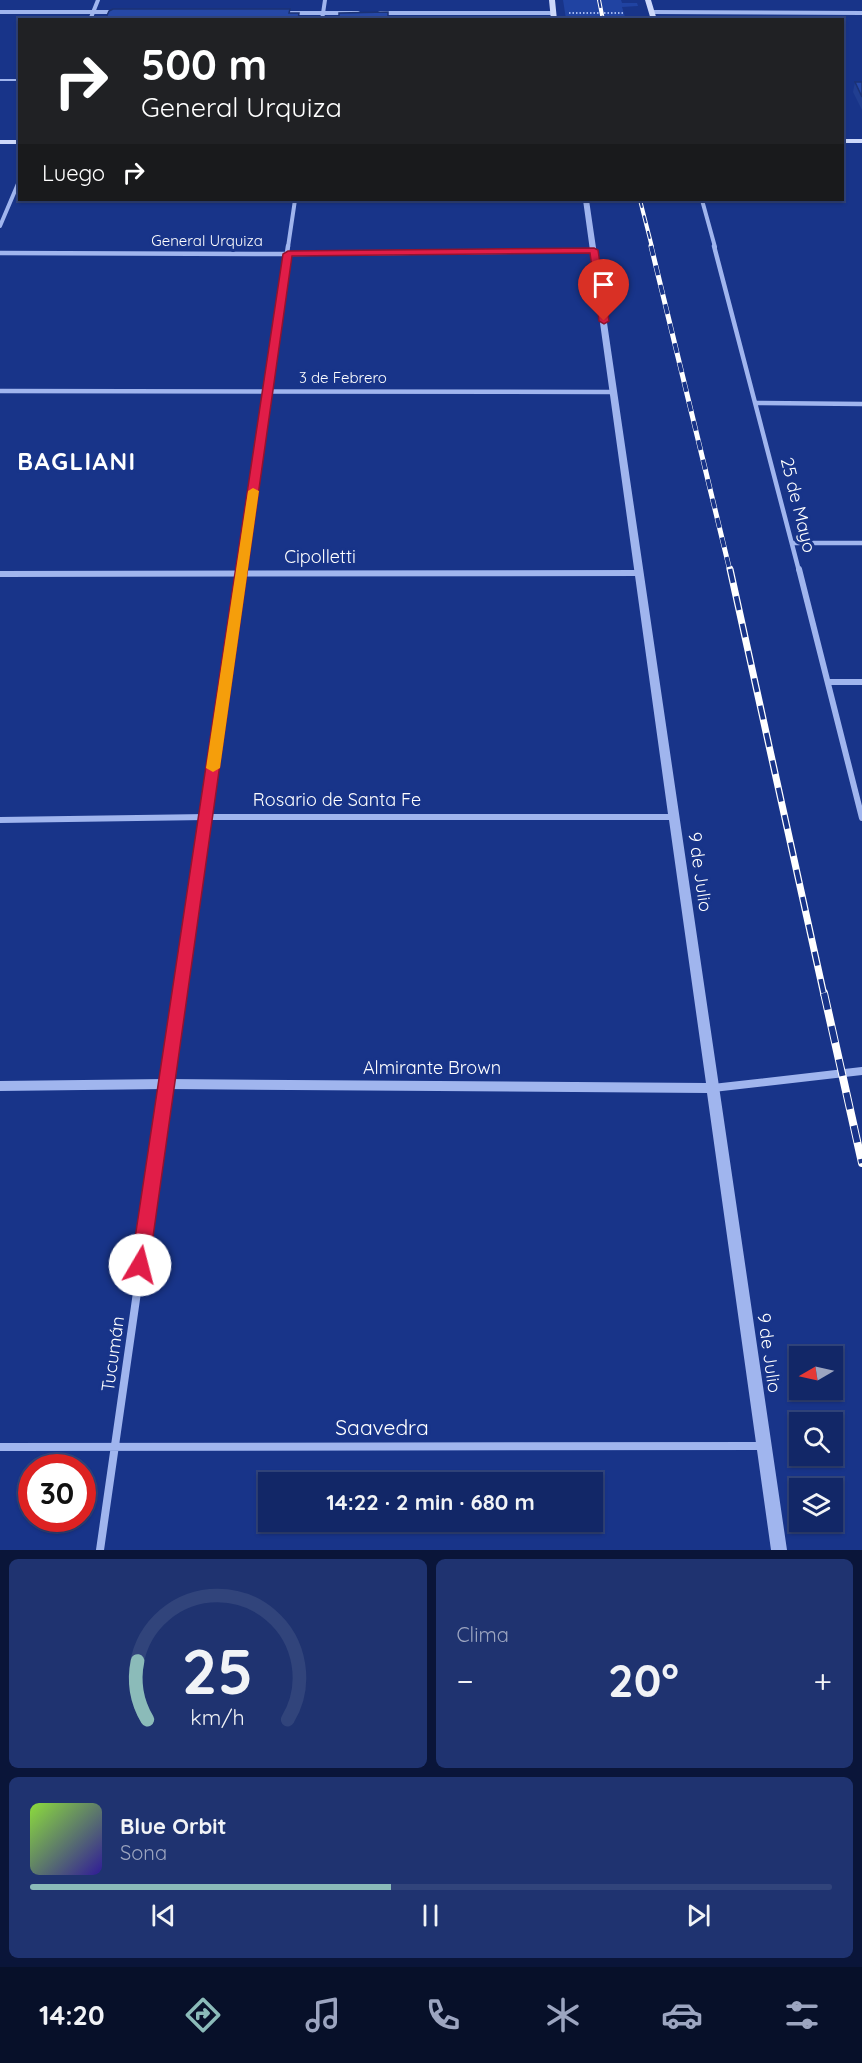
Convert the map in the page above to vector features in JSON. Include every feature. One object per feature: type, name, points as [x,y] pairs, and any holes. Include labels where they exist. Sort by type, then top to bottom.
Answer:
[{"type":"main road","points":[[552,0],[554,16]]},
{"type":"main road","points":[[648,0],[653,16]]},
{"type":"main road","points":[[0,136],[18,136]]},
{"type":"main road","points":[[844,141],[862,141]]},
{"type":"main road","points":[[0,142],[18,142]]},
{"type":"street","points":[[91,18],[98,0]]},
{"type":"street","points":[[322,18],[325,0]]},
{"type":"street","points":[[0,12],[116,12]]},
{"type":"street","points":[[277,12],[554,16]]},
{"type":"street","points":[[653,16],[862,13]]},
{"type":"street","points":[[0,226],[18,184]]},
{"type":"street","name":"Tucumán","points":[[100,1550],[295,201]]},
{"type":"street","name":"9 de Julio","points":[[585,201],[779,1550]]},
{"type":"street","name":"25 de Mayo","points":[[702,201],[757,404],[862,818]]},
{"type":"street","name":"General Urquiza","points":[[0,253],[288,254],[594,250]]},
{"type":"street","name":"3 de Febrero","points":[[0,391],[614,392]]},
{"type":"street","points":[[757,404],[862,404]]},
{"type":"street","points":[[792,543],[862,543]]},
{"type":"street","name":"Cipolletti","points":[[0,574],[640,573]]},
{"type":"street","points":[[828,682],[862,682]]},
{"type":"street","name":"Rosario de Santa Fe","points":[[0,820],[206,817],[674,817]]},
{"type":"street","name":"Almirante Brown","points":[[0,1086],[166,1084],[712,1088],[862,1071]]},
{"type":"street","name":"Saavedra","points":[[0,1447],[765,1446]]},
{"type":"lane","points":[[0,80],[18,80]]},
{"type":"path","points":[[565,13],[624,13]]},
{"type":"shaded area","points":[[563,0],[621,0],[622,3],[637,3],[638,6],[622,7],[625,17],[634,18],[566,18]]},
{"type":"building","points":[[113,9],[290,9],[289,13],[299,13],[298,18],[106,18],[109,11]]},
{"type":"building","points":[[388,12],[388,18],[339,18],[339,13]]},
{"type":"building","points":[[855,82],[862,82],[862,97]]},
{"type":"railway","points":[[599,0],[603,18]]},
{"type":"railway","points":[[640,201],[652,247]]},
{"type":"railway","points":[[651,246],[730,571]]},
{"type":"railway","points":[[730,569],[824,995]]},
{"type":"railway","points":[[824,993],[862,1163]]},
{"type":"slow traffic","points":[[213,768],[253,491]]},
{"type":"district","name":"BAGLIANI","points":[[77,462]]},
{"type":"route","points":[[140,1265],[288,254],[594,250],[604,321]]}]
